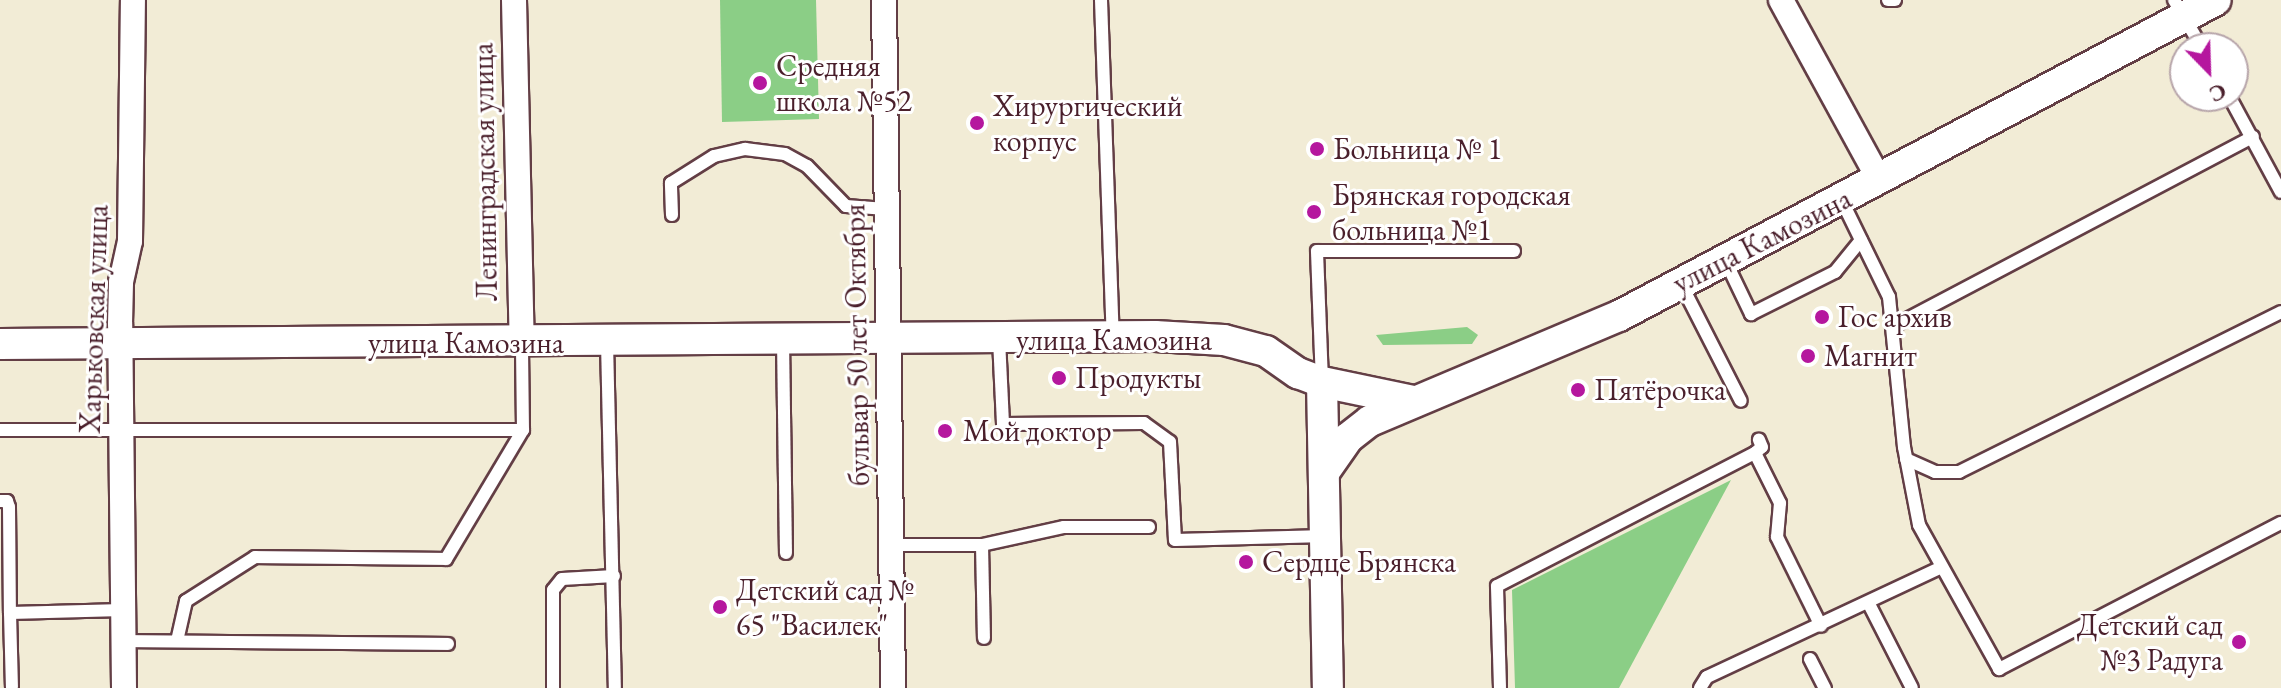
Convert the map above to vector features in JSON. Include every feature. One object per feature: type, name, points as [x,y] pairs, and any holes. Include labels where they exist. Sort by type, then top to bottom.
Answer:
[{"type":"street","name":"Харьковская улица","points":[[124,688],[120,344],[121,282],[130,241],[133,0]]},
{"type":"street","name":"Ленинградская улица","points":[[514,0],[522,342]]},
{"type":"street","name":"бульвар 50 лет Октября","points":[[884,0],[891,340],[893,688]]},
{"type":"street","points":[[1781,0],[1880,181]]},
{"type":"street","name":"улица Камозина","points":[[0,344],[1113,337],[1224,340],[1266,351],[1298,373],[1322,382],[1413,401],[1619,316],[1880,181],[2179,8],[2216,0]]},
{"type":"street","points":[[1322,382],[1328,688]]},
{"type":"street","points":[[1325,471],[1348,438],[1370,421],[1413,401]]},
{"type":"lane","points":[[1101,0],[1113,337]]},
{"type":"lane","points":[[1888,0],[1895,0]]},
{"type":"lane","points":[[2179,8],[2193,32]]},
{"type":"lane","points":[[2238,112],[2281,192]]},
{"type":"lane","points":[[1892,327],[2253,137]]},
{"type":"lane","points":[[672,215],[671,183],[714,156],[745,149],[796,160],[846,206],[886,209]]},
{"type":"lane","points":[[1842,201],[1889,297],[1906,459],[1919,525],[1999,669],[2281,523]]},
{"type":"lane","points":[[1725,261],[1751,314],[1835,272],[1861,240]]},
{"type":"lane","points":[[1322,382],[1317,251],[1514,251]]},
{"type":"lane","points":[[1681,284],[1741,401]]},
{"type":"lane","points":[[1906,459],[1935,472],[1959,472],[2281,312]]},
{"type":"lane","points":[[999,339],[1003,424],[1144,423],[1170,442],[1175,540],[1326,536]]},
{"type":"lane","points":[[783,340],[786,553]]},
{"type":"lane","points":[[177,641],[186,601],[255,557],[446,559],[523,430],[522,342]]},
{"type":"lane","points":[[607,342],[615,688]]},
{"type":"lane","points":[[0,430],[523,430]]},
{"type":"lane","points":[[1500,688],[1497,586],[1755,453],[1762,447],[1759,440]]},
{"type":"lane","points":[[1755,453],[1780,503],[1777,537],[1821,626]]},
{"type":"lane","points":[[0,501],[7,501],[9,507],[12,687]]},
{"type":"lane","points":[[893,545],[982,545],[1064,527],[1149,527]]},
{"type":"lane","points":[[982,545],[984,638]]},
{"type":"lane","points":[[1700,688],[1707,677],[1869,604],[1942,567]]},
{"type":"lane","points":[[553,688],[553,590],[562,579],[614,576]]},
{"type":"lane","points":[[1869,604],[1912,688]]},
{"type":"lane","points":[[10,613],[123,610]]},
{"type":"lane","points":[[124,641],[448,644]]},
{"type":"lane","points":[[1810,659],[1825,688]]},
{"type":"green space","points":[[720,0],[816,0],[819,119],[722,122]]},
{"type":"green space","points":[[1467,327],[1478,335],[1472,344],[1383,345],[1376,335]]},
{"type":"green space","points":[[1731,480],[1619,688],[1515,688],[1512,590]]},
{"type":"place","name":"Средняя школа №52","points":[[760,83]]},
{"type":"place","name":"Хирургический корпус","points":[[977,123]]},
{"type":"place","name":"Больница № 1","points":[[1317,149]]},
{"type":"place","name":"Брянская городская больница №1","points":[[1314,212]]},
{"type":"place","name":"Гос архив","points":[[1822,317]]},
{"type":"place","name":"Магнит","points":[[1808,356]]},
{"type":"place","name":"Продукты","points":[[1059,378]]},
{"type":"place","name":"Пятёрочка","points":[[1578,390]]},
{"type":"place","name":"Мой доктор","points":[[945,431]]},
{"type":"place","name":"Сердце Брянска","points":[[1246,562]]},
{"type":"place","name":"Детский сад № 65 \"Василек\"","points":[[720,607]]},
{"type":"place","name":"Детский сад №3 Радуга","points":[[2239,642]]}]
